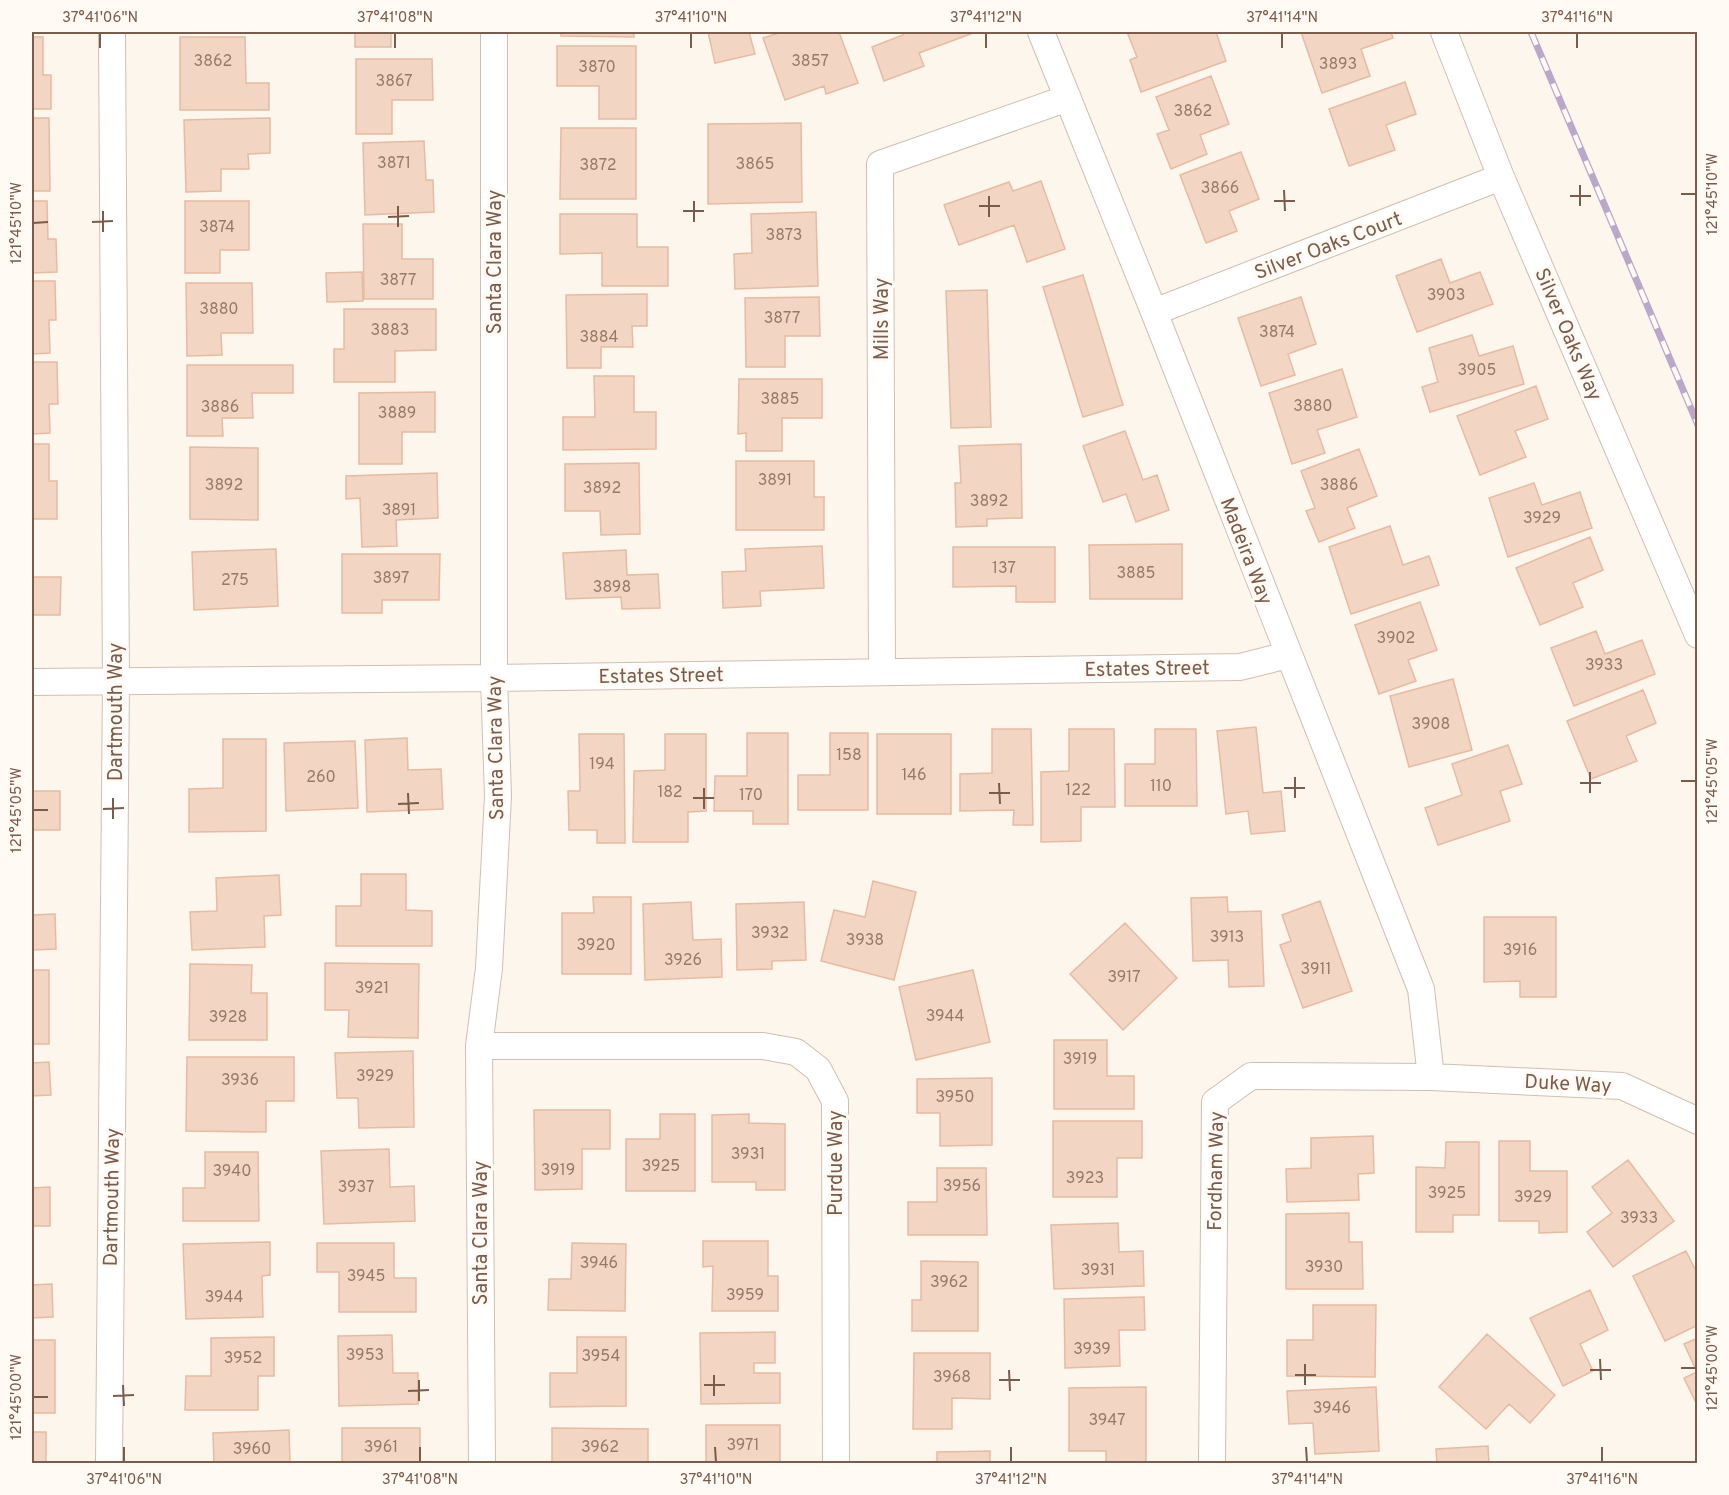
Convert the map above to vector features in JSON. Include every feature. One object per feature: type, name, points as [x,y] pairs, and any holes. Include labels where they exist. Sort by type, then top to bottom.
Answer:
[{"type":"street","name":"Dartmouth Way","points":[[109,1464],[116,682],[112,32]]},
{"type":"street","name":"Santa Clara Way","points":[[482,1464],[479,1046],[489,968],[498,796],[494,678],[494,32]]},
{"type":"street","name":"Madeira Way","points":[[1041,32],[1421,988],[1431,1077]]},
{"type":"street","name":"Silver Oaks Way","points":[[1444,32],[1501,177],[1698,635]]},
{"type":"street","name":"Mills Way","points":[[882,672],[880,164],[1068,98]]},
{"type":"street","name":"Silver Oaks Court","points":[[1154,312],[1501,177]]},
{"type":"street","name":"Estates Street","points":[[32,682],[1240,667],[1288,655]]},
{"type":"street","name":"Purdue Way","points":[[479,1046],[763,1046],[796,1052],[818,1069],[835,1101],[836,1464]]},
{"type":"street","name":"Fordham Way","points":[[1212,1464],[1215,1102],[1251,1077],[1431,1077]]},
{"type":"street","name":"Duke Way","points":[[1431,1077],[1622,1086],[1698,1121]]},
{"type":"building","points":[[355,32],[391,32],[391,47],[355,47]]},
{"type":"building","points":[[561,32],[634,32],[634,37],[561,36]]},
{"type":"building","points":[[708,32],[749,32],[755,54],[715,63]]},
{"type":"building","points":[[782,32],[839,32],[858,83],[826,94],[824,86],[785,100],[763,38]]},
{"type":"building","points":[[901,32],[976,32],[919,53],[924,66],[884,81],[872,47],[903,35]]},
{"type":"building","points":[[1127,32],[1216,32],[1226,61],[1141,92],[1130,60],[1137,57]]},
{"type":"building","points":[[1301,32],[1391,32],[1393,38],[1361,49],[1370,76],[1322,93]]},
{"type":"building","points":[[32,37],[43,37],[43,75],[51,75],[51,109],[32,109]]},
{"type":"building","points":[[180,37],[245,37],[246,83],[269,83],[269,110],[180,110]]},
{"type":"building","points":[[557,46],[636,46],[636,119],[599,119],[599,86],[557,86]]},
{"type":"building","points":[[356,59],[432,59],[433,100],[392,100],[392,134],[356,134]]},
{"type":"building","points":[[1211,76],[1229,124],[1200,135],[1207,154],[1171,169],[1157,134],[1169,130],[1156,97]]},
{"type":"building","points":[[1405,82],[1416,114],[1386,125],[1395,150],[1349,166],[1329,109]]},
{"type":"building","points":[[32,118],[49,118],[50,191],[32,191]]},
{"type":"building","points":[[270,118],[270,153],[248,154],[249,169],[221,169],[221,191],[186,192],[184,120]]},
{"type":"building","points":[[801,123],[802,202],[708,204],[708,124]]},
{"type":"building","points":[[561,128],[636,128],[636,199],[560,199]]},
{"type":"building","points":[[424,141],[426,180],[433,180],[434,212],[365,215],[363,143]]},
{"type":"building","points":[[1241,152],[1259,199],[1229,211],[1237,231],[1206,243],[1180,175]]},
{"type":"building","points":[[1041,181],[1065,249],[1027,262],[1014,225],[959,245],[944,205],[1009,182],[1013,191]]},
{"type":"building","points":[[32,201],[47,201],[48,239],[56,239],[57,272],[32,273]]},
{"type":"building","points":[[185,201],[249,201],[249,250],[220,250],[220,273],[185,273]]},
{"type":"building","points":[[816,212],[818,286],[735,289],[734,254],[752,253],[751,214]]},
{"type":"building","points":[[560,214],[637,214],[637,247],[668,247],[668,286],[602,286],[602,253],[560,254]]},
{"type":"building","points":[[363,224],[402,224],[402,259],[433,259],[433,299],[364,299]]},
{"type":"building","points":[[1441,259],[1450,283],[1480,272],[1493,304],[1417,332],[1396,276]]},
{"type":"building","points":[[362,272],[363,301],[327,302],[326,273]]},
{"type":"building","points":[[1083,275],[1123,405],[1083,417],[1043,287]]},
{"type":"building","points":[[32,281],[55,281],[56,320],[49,320],[50,353],[32,354]]},
{"type":"building","points":[[186,283],[252,283],[253,333],[221,333],[222,355],[187,356]]},
{"type":"building","points":[[987,290],[991,427],[951,428],[946,291]]},
{"type":"building","points":[[647,294],[647,326],[632,326],[633,347],[601,347],[601,368],[567,368],[566,295]]},
{"type":"building","points":[[819,297],[820,336],[785,336],[785,367],[746,367],[745,298]]},
{"type":"building","points":[[1301,297],[1316,344],[1288,354],[1295,375],[1261,386],[1238,318]]},
{"type":"building","points":[[344,309],[436,309],[436,350],[395,351],[395,382],[334,382],[334,349],[344,349]]},
{"type":"building","points":[[1472,335],[1479,356],[1513,346],[1524,384],[1430,412],[1422,387],[1438,382],[1429,348]]},
{"type":"building","points":[[32,362],[57,362],[58,404],[49,404],[50,433],[32,434]]},
{"type":"building","points":[[187,365],[293,365],[293,393],[252,393],[253,418],[222,418],[223,436],[187,436]]},
{"type":"building","points":[[1342,369],[1357,417],[1317,430],[1325,453],[1292,464],[1269,393]]},
{"type":"building","points":[[594,376],[634,376],[634,412],[656,412],[656,449],[563,450],[563,417],[595,417]]},
{"type":"building","points":[[739,379],[822,379],[822,418],[782,418],[782,451],[746,451],[746,433],[738,434]]},
{"type":"building","points":[[1536,386],[1548,419],[1515,431],[1526,457],[1480,475],[1457,416]]},
{"type":"building","points":[[435,392],[435,432],[402,432],[402,464],[359,464],[359,393]]},
{"type":"building","points":[[1125,431],[1143,480],[1157,475],[1169,510],[1136,522],[1126,494],[1103,502],[1083,446]]},
{"type":"building","points":[[32,444],[49,444],[49,481],[57,481],[57,519],[32,519]]},
{"type":"building","points":[[1021,444],[1022,518],[987,519],[987,526],[956,527],[955,483],[961,483],[959,446]]},
{"type":"building","points":[[190,447],[258,448],[258,520],[190,519]]},
{"type":"building","points":[[1359,449],[1377,496],[1347,508],[1355,528],[1319,542],[1306,511],[1315,508],[1301,471]]},
{"type":"building","points":[[736,461],[814,461],[814,497],[824,497],[824,530],[736,530]]},
{"type":"building","points":[[639,463],[640,534],[601,535],[600,511],[565,511],[565,464]]},
{"type":"building","points":[[437,473],[438,518],[396,520],[397,546],[362,547],[360,498],[346,499],[346,476]]},
{"type":"building","points":[[1534,483],[1542,505],[1580,492],[1592,528],[1508,557],[1489,498]]},
{"type":"building","points":[[1390,526],[1403,565],[1429,556],[1439,585],[1351,614],[1329,547]]},
{"type":"building","points":[[1590,537],[1603,570],[1573,583],[1583,607],[1540,625],[1516,568]]},
{"type":"building","points":[[1182,544],[1182,599],[1090,599],[1089,545]]},
{"type":"building","points":[[822,546],[824,588],[760,591],[761,606],[723,608],[722,572],[746,571],[745,549]]},
{"type":"building","points":[[953,547],[1055,547],[1055,602],[1016,602],[1016,586],[953,587]]},
{"type":"building","points":[[276,549],[278,606],[194,610],[192,552]]},
{"type":"building","points":[[626,550],[627,575],[658,574],[660,608],[622,609],[621,597],[566,599],[563,553]]},
{"type":"building","points":[[342,554],[440,554],[439,600],[382,600],[382,613],[342,613]]},
{"type":"building","points":[[32,577],[61,577],[60,615],[32,615]]},
{"type":"building","points":[[1420,602],[1437,650],[1408,660],[1416,681],[1379,694],[1355,625]]},
{"type":"building","points":[[1596,631],[1605,654],[1642,640],[1655,674],[1574,706],[1551,648]]},
{"type":"building","points":[[1453,679],[1472,750],[1409,767],[1390,696]]},
{"type":"building","points":[[1643,690],[1656,723],[1626,736],[1637,761],[1591,779],[1567,721]]},
{"type":"building","points":[[1256,727],[1263,793],[1281,791],[1285,831],[1251,834],[1248,811],[1226,814],[1217,731]]},
{"type":"building","points":[[992,729],[1031,729],[1033,825],[1013,825],[1014,810],[960,811],[960,774],[992,773]]},
{"type":"building","points":[[1069,729],[1114,729],[1115,807],[1081,807],[1081,841],[1041,842],[1041,772],[1069,771]]},
{"type":"building","points":[[1155,729],[1196,729],[1197,806],[1125,806],[1125,764],[1155,764]]},
{"type":"building","points":[[747,733],[788,733],[788,824],[753,824],[753,811],[714,811],[715,776],[747,776]]},
{"type":"building","points":[[830,733],[868,733],[868,810],[798,810],[798,775],[830,775]]},
{"type":"building","points":[[579,734],[624,734],[625,843],[597,843],[597,830],[569,830],[568,791],[580,791]]},
{"type":"building","points":[[665,734],[706,734],[706,811],[688,812],[688,842],[633,842],[634,771],[665,770]]},
{"type":"building","points":[[877,734],[951,734],[951,814],[877,814]]},
{"type":"building","points":[[407,738],[408,770],[441,769],[443,809],[367,812],[365,740]]},
{"type":"building","points":[[223,739],[266,739],[266,831],[189,832],[189,789],[223,788]]},
{"type":"building","points":[[355,741],[358,808],[286,811],[284,743]]},
{"type":"building","points":[[1508,745],[1522,784],[1500,791],[1510,821],[1438,845],[1425,808],[1462,795],[1452,764]]},
{"type":"building","points":[[32,791],[60,791],[60,830],[32,830]]},
{"type":"building","points":[[361,874],[406,874],[406,910],[432,911],[432,946],[336,946],[336,906],[361,906]]},
{"type":"building","points":[[279,875],[281,915],[264,916],[265,947],[192,950],[190,912],[217,911],[216,878]]},
{"type":"building","points":[[873,881],[916,892],[894,980],[821,961],[834,910],[865,917]]},
{"type":"building","points":[[593,897],[631,897],[631,974],[562,974],[562,913],[594,913]]},
{"type":"building","points":[[1227,897],[1228,912],[1261,911],[1264,986],[1229,987],[1228,960],[1193,961],[1191,898]]},
{"type":"building","points":[[1320,901],[1352,991],[1303,1008],[1280,945],[1291,941],[1282,915]]},
{"type":"building","points":[[691,902],[693,940],[721,939],[722,977],[645,980],[643,904]]},
{"type":"building","points":[[804,902],[806,960],[772,961],[772,969],[737,970],[736,904]]},
{"type":"building","points":[[55,914],[56,949],[32,950],[32,915]]},
{"type":"building","points":[[1484,917],[1556,917],[1556,997],[1520,997],[1520,981],[1484,982]]},
{"type":"building","points":[[1125,923],[1177,978],[1123,1030],[1070,974]]},
{"type":"building","points":[[325,963],[419,964],[418,1038],[348,1037],[349,1010],[325,1010]]},
{"type":"building","points":[[190,964],[252,965],[251,993],[267,993],[267,1040],[189,1040]]},
{"type":"building","points":[[32,970],[49,970],[49,1044],[32,1044]]},
{"type":"building","points":[[973,970],[990,1042],[916,1060],[899,987]]},
{"type":"building","points":[[1054,1040],[1107,1040],[1107,1076],[1134,1076],[1134,1109],[1054,1109]]},
{"type":"building","points":[[413,1051],[414,1127],[359,1128],[358,1098],[337,1098],[335,1053]]},
{"type":"building","points":[[187,1057],[294,1057],[294,1101],[266,1101],[266,1132],[186,1131]]},
{"type":"building","points":[[49,1062],[51,1095],[32,1096],[32,1063]]},
{"type":"building","points":[[992,1078],[992,1145],[940,1146],[940,1113],[917,1113],[917,1079]]},
{"type":"building","points":[[534,1110],[610,1110],[610,1149],[582,1149],[582,1189],[535,1190]]},
{"type":"building","points":[[660,1114],[695,1114],[695,1191],[626,1191],[626,1139],[660,1139]]},
{"type":"building","points":[[749,1114],[749,1123],[785,1124],[785,1190],[756,1190],[756,1182],[712,1182],[712,1115]]},
{"type":"building","points":[[1053,1121],[1142,1121],[1142,1158],[1117,1158],[1117,1197],[1053,1197]]},
{"type":"building","points":[[1373,1136],[1374,1173],[1358,1174],[1359,1200],[1287,1202],[1286,1169],[1311,1168],[1311,1138]]},
{"type":"building","points":[[1499,1141],[1530,1141],[1530,1171],[1567,1171],[1567,1232],[1539,1233],[1539,1221],[1499,1221]]},
{"type":"building","points":[[1446,1142],[1479,1142],[1479,1215],[1453,1215],[1453,1232],[1416,1232],[1416,1167],[1445,1168]]},
{"type":"building","points":[[389,1149],[390,1187],[414,1186],[415,1221],[324,1224],[321,1151]]},
{"type":"building","points":[[205,1152],[258,1152],[259,1221],[183,1221],[183,1188],[205,1188]]},
{"type":"building","points":[[1628,1160],[1674,1221],[1613,1267],[1587,1232],[1612,1213],[1592,1187]]},
{"type":"building","points":[[937,1168],[986,1168],[987,1235],[908,1235],[908,1202],[937,1202]]},
{"type":"building","points":[[50,1187],[50,1226],[32,1226],[32,1188]]},
{"type":"building","points":[[1349,1213],[1349,1242],[1362,1242],[1363,1289],[1286,1289],[1286,1214]]},
{"type":"building","points":[[1118,1223],[1119,1252],[1143,1251],[1144,1286],[1054,1289],[1051,1225]]},
{"type":"building","points":[[703,1241],[768,1241],[768,1276],[778,1276],[778,1311],[712,1311],[713,1266],[703,1267]]},
{"type":"building","points":[[270,1242],[270,1275],[262,1276],[263,1317],[186,1319],[183,1244]]},
{"type":"building","points":[[317,1243],[394,1243],[394,1278],[416,1278],[416,1312],[339,1312],[339,1272],[317,1272]]},
{"type":"building","points":[[572,1243],[626,1244],[625,1311],[548,1310],[549,1279],[571,1279]]},
{"type":"building","points":[[1686,1251],[1698,1275],[1698,1325],[1665,1341],[1633,1276]]},
{"type":"building","points":[[921,1261],[978,1262],[978,1331],[912,1331],[912,1300],[921,1300]]},
{"type":"building","points":[[52,1284],[53,1317],[32,1318],[32,1285]]},
{"type":"building","points":[[1590,1290],[1608,1330],[1580,1344],[1593,1371],[1563,1386],[1530,1318]]},
{"type":"building","points":[[1144,1297],[1145,1330],[1119,1330],[1120,1366],[1065,1368],[1064,1299]]},
{"type":"building","points":[[1313,1305],[1376,1305],[1375,1377],[1287,1376],[1287,1340],[1313,1340]]},
{"type":"building","points":[[775,1332],[775,1363],[754,1363],[754,1373],[780,1373],[780,1403],[701,1404],[700,1333]]},
{"type":"building","points":[[1487,1334],[1555,1395],[1530,1423],[1509,1404],[1486,1429],[1439,1387]]},
{"type":"building","points":[[392,1335],[393,1373],[418,1373],[418,1404],[339,1406],[338,1336]]},
{"type":"building","points":[[274,1337],[274,1376],[258,1376],[258,1410],[185,1410],[186,1376],[211,1376],[211,1338]]},
{"type":"building","points":[[577,1337],[626,1337],[626,1406],[550,1407],[550,1373],[577,1373]]},
{"type":"building","points":[[1698,1338],[1698,1407],[1684,1378],[1697,1372],[1684,1344]]},
{"type":"building","points":[[32,1340],[55,1340],[55,1413],[32,1413]]},
{"type":"building","points":[[914,1353],[990,1353],[990,1399],[952,1398],[952,1429],[913,1429]]},
{"type":"building","points":[[1146,1387],[1146,1463],[1106,1463],[1106,1451],[1069,1451],[1069,1388]]},
{"type":"building","points":[[1376,1387],[1379,1451],[1315,1454],[1313,1423],[1289,1424],[1287,1391]]},
{"type":"building","points":[[706,1425],[780,1425],[780,1464],[706,1464]]},
{"type":"building","points":[[342,1428],[420,1428],[420,1464],[342,1464]]},
{"type":"building","points":[[552,1428],[648,1429],[648,1464],[552,1464]]},
{"type":"building","points":[[289,1430],[290,1464],[214,1464],[213,1433]]},
{"type":"building","points":[[32,1432],[46,1432],[46,1464],[32,1464]]},
{"type":"building","points":[[1488,1446],[1489,1464],[1437,1464],[1436,1449]]},
{"type":"building","points":[[990,1451],[990,1464],[937,1464],[937,1452]]},
{"type":"railway","points":[[1531,32],[1698,425]]}]
